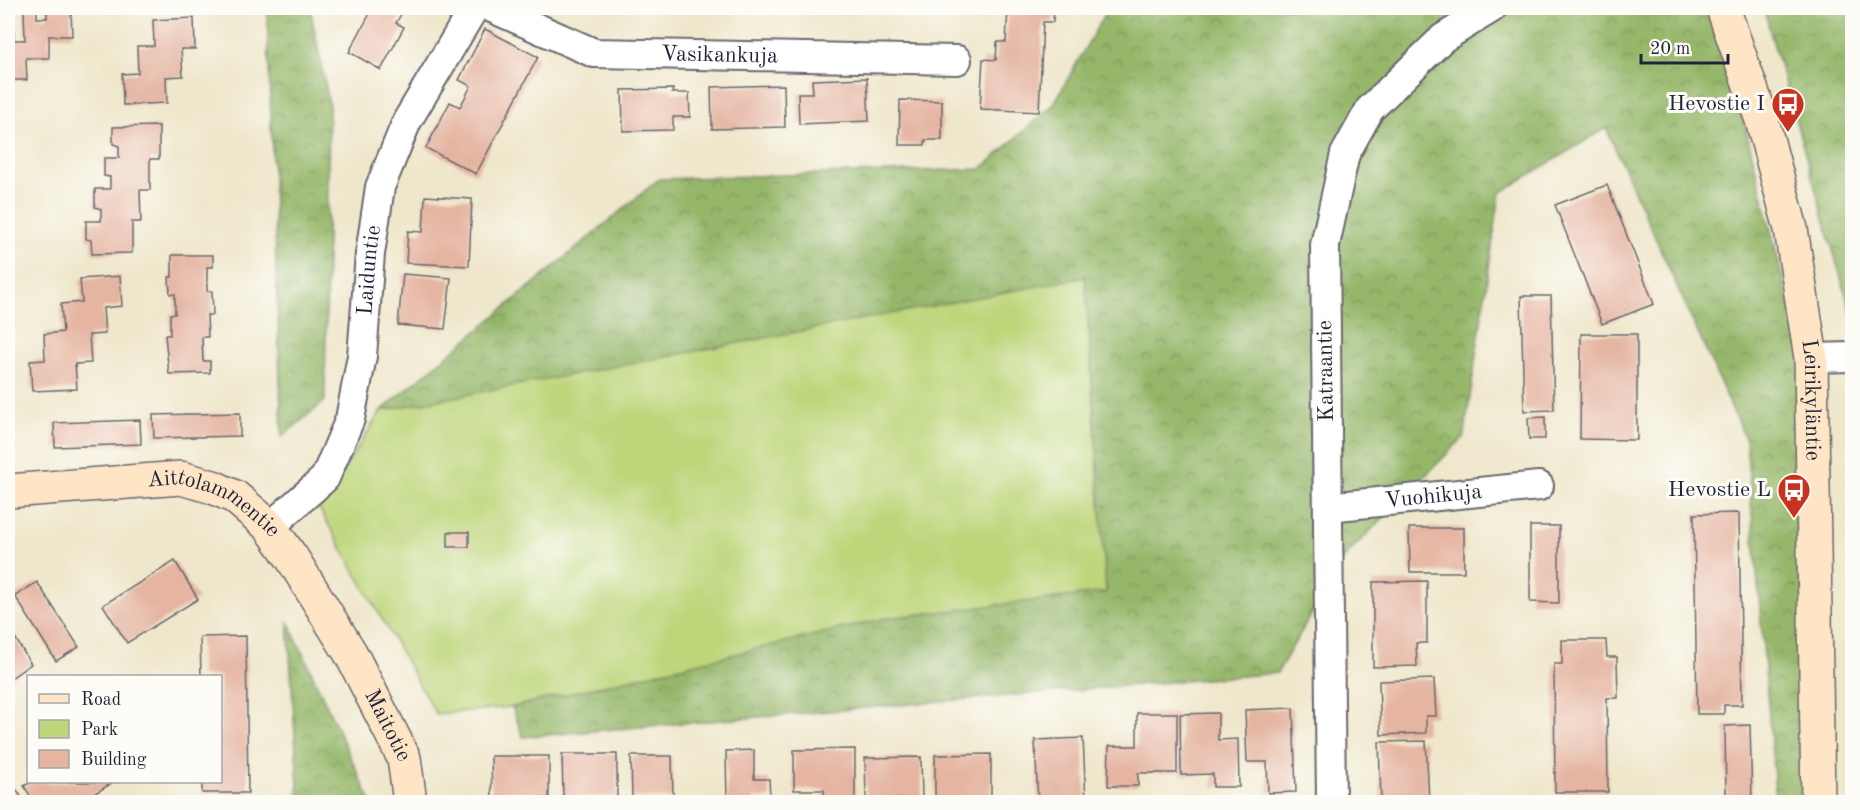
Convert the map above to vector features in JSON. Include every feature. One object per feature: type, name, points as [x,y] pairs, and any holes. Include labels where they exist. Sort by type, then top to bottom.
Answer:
[{"type":"street","name":"Laiduntie","points":[[270,527],[325,478],[350,419],[362,356],[370,254],[380,187],[407,121],[474,8]]},
{"type":"street","name":"Vasikankuja","points":[[492,8],[594,53],[957,60]]},
{"type":"street","name":"Katraantie","points":[[1331,802],[1325,245],[1345,154],[1370,109],[1443,38],[1492,8]]},
{"type":"street","name":"Leirikyläntie","points":[[1723,8],[1762,120],[1791,230],[1811,358],[1818,802]]},
{"type":"street","points":[[1811,358],[1852,357]]},
{"type":"street","name":"Aittolammentie","points":[[8,491],[181,477],[235,497],[270,527],[292,558],[351,654]]},
{"type":"street","name":"Vuohikuja","points":[[1328,507],[1539,486]]},
{"type":"street","name":"Maitotie","points":[[351,654],[404,758],[410,802]]},
{"type":"green space","points":[[267,8],[310,8],[329,103],[325,401],[282,437]]},
{"type":"green space","points":[[1108,8],[1716,8],[1802,356],[1808,802],[1776,802],[1746,440],[1606,128],[1500,193],[1464,437],[1347,554],[1277,673],[523,737],[512,707],[886,618],[1106,592],[1085,278],[381,411],[659,179],[981,169],[1053,105]]},
{"type":"green space","points":[[1764,8],[1852,8],[1852,316],[1771,35]]},
{"type":"green space","points":[[1085,277],[1106,592],[886,618],[512,707],[436,714],[319,508],[381,411]]},
{"type":"green space","points":[[288,621],[371,802],[299,802]]},
{"type":"building","points":[[47,8],[71,8],[72,36],[49,36],[49,58],[26,58],[27,80],[8,80],[8,31],[14,31],[14,40],[25,40],[24,9],[37,9],[37,18],[47,18]]},
{"type":"building","points":[[373,8],[404,9],[396,23],[404,27],[381,70],[349,52]]},
{"type":"building","points":[[1008,8],[1054,8],[1053,22],[1043,22],[1039,112],[980,109],[983,59],[996,60],[997,42],[1006,42]]},
{"type":"building","points":[[194,18],[195,49],[181,49],[183,76],[166,77],[167,103],[123,105],[122,74],[138,73],[137,46],[154,46],[153,20]]},
{"type":"building","points":[[485,29],[538,57],[476,174],[426,148],[450,102],[460,107],[471,86],[459,80]]},
{"type":"building","points":[[867,78],[869,121],[799,124],[798,93],[813,93],[812,80]]},
{"type":"building","points":[[784,85],[785,127],[712,129],[711,87]]},
{"type":"building","points":[[673,89],[672,93],[689,93],[690,117],[673,117],[673,130],[623,131],[622,90]]},
{"type":"building","points":[[900,100],[942,101],[942,140],[925,140],[925,145],[899,145]]},
{"type":"building","points":[[159,126],[159,159],[150,159],[150,190],[140,190],[141,222],[132,222],[132,253],[92,254],[91,240],[86,239],[86,221],[101,221],[101,209],[95,207],[95,189],[110,189],[110,177],[104,176],[104,158],[119,158],[119,146],[113,144],[113,127]]},
{"type":"building","points":[[1607,185],[1654,304],[1602,324],[1555,205]]},
{"type":"building","points":[[425,196],[472,199],[469,266],[406,263],[408,231],[423,232]]},
{"type":"building","points":[[172,255],[213,255],[213,267],[207,267],[207,291],[212,291],[213,315],[207,315],[208,337],[202,337],[203,361],[210,361],[210,373],[169,374],[165,335],[170,335],[170,314],[175,314],[175,294],[170,294],[169,277],[172,277]]},
{"type":"building","points":[[403,274],[451,278],[445,329],[398,325]]},
{"type":"building","points":[[120,276],[122,306],[103,308],[105,334],[89,335],[91,363],[75,364],[77,389],[32,391],[30,361],[45,360],[44,334],[63,332],[61,304],[82,302],[80,279]]},
{"type":"building","points":[[1521,296],[1551,296],[1554,410],[1524,411]]},
{"type":"building","points":[[1581,334],[1637,334],[1637,440],[1580,439]]},
{"type":"building","points":[[240,413],[240,436],[154,438],[153,415]]},
{"type":"building","points":[[1545,417],[1545,439],[1529,439],[1528,418]]},
{"type":"building","points":[[140,420],[141,444],[55,447],[54,423]]},
{"type":"building","points":[[1739,513],[1742,705],[1724,705],[1724,714],[1697,714],[1694,514]]},
{"type":"building","points":[[1530,526],[1559,526],[1559,603],[1530,602]]},
{"type":"building","points":[[1409,528],[1464,528],[1464,572],[1410,572]]},
{"type":"building","points":[[448,532],[469,532],[469,547],[448,547]]},
{"type":"building","points":[[175,561],[198,599],[127,643],[103,605]]},
{"type":"building","points":[[1427,581],[1427,643],[1416,643],[1417,666],[1373,667],[1373,582]]},
{"type":"building","points":[[37,582],[79,647],[56,661],[15,596]]},
{"type":"building","points":[[8,626],[31,664],[8,680]]},
{"type":"building","points":[[246,636],[248,793],[202,793],[202,783],[222,783],[222,675],[201,675],[200,637]]},
{"type":"building","points":[[1562,640],[1606,640],[1607,657],[1617,657],[1618,698],[1607,698],[1608,792],[1555,792],[1554,664],[1562,664]]},
{"type":"building","points":[[1434,679],[1436,716],[1426,716],[1426,733],[1381,735],[1379,681]]},
{"type":"building","points":[[1293,708],[1296,792],[1268,793],[1267,762],[1247,762],[1245,710]]},
{"type":"building","points":[[1137,713],[1177,713],[1177,773],[1138,773],[1138,786],[1108,786],[1109,746],[1137,746]]},
{"type":"building","points":[[1218,713],[1218,740],[1238,739],[1239,787],[1213,787],[1213,774],[1181,775],[1180,714]]},
{"type":"building","points":[[1750,725],[1752,802],[1726,802],[1725,726]]},
{"type":"building","points":[[1083,738],[1086,801],[1038,802],[1035,740]]},
{"type":"building","points":[[1426,741],[1429,802],[1381,802],[1379,742]]},
{"type":"building","points":[[855,749],[855,802],[824,802],[824,790],[794,790],[794,750]]},
{"type":"building","points":[[754,750],[754,779],[769,779],[770,798],[754,798],[755,802],[727,802],[726,751]]},
{"type":"building","points":[[562,754],[617,754],[617,797],[563,797]]},
{"type":"building","points":[[991,754],[991,800],[935,800],[935,755]]},
{"type":"building","points":[[491,756],[549,756],[549,798],[492,799]]},
{"type":"building","points":[[631,756],[672,756],[673,798],[632,798]]},
{"type":"building","points":[[921,757],[922,798],[866,800],[865,758]]},
{"type":"building","points":[[29,783],[112,783],[80,802],[34,802],[24,786]]},
{"type":"building","points":[[17,790],[24,802],[8,802],[8,796]]},
{"type":"place","name":"Hevostie I","points":[[1788,133]]},
{"type":"place","name":"Hevostie L","points":[[1794,519]]}]
